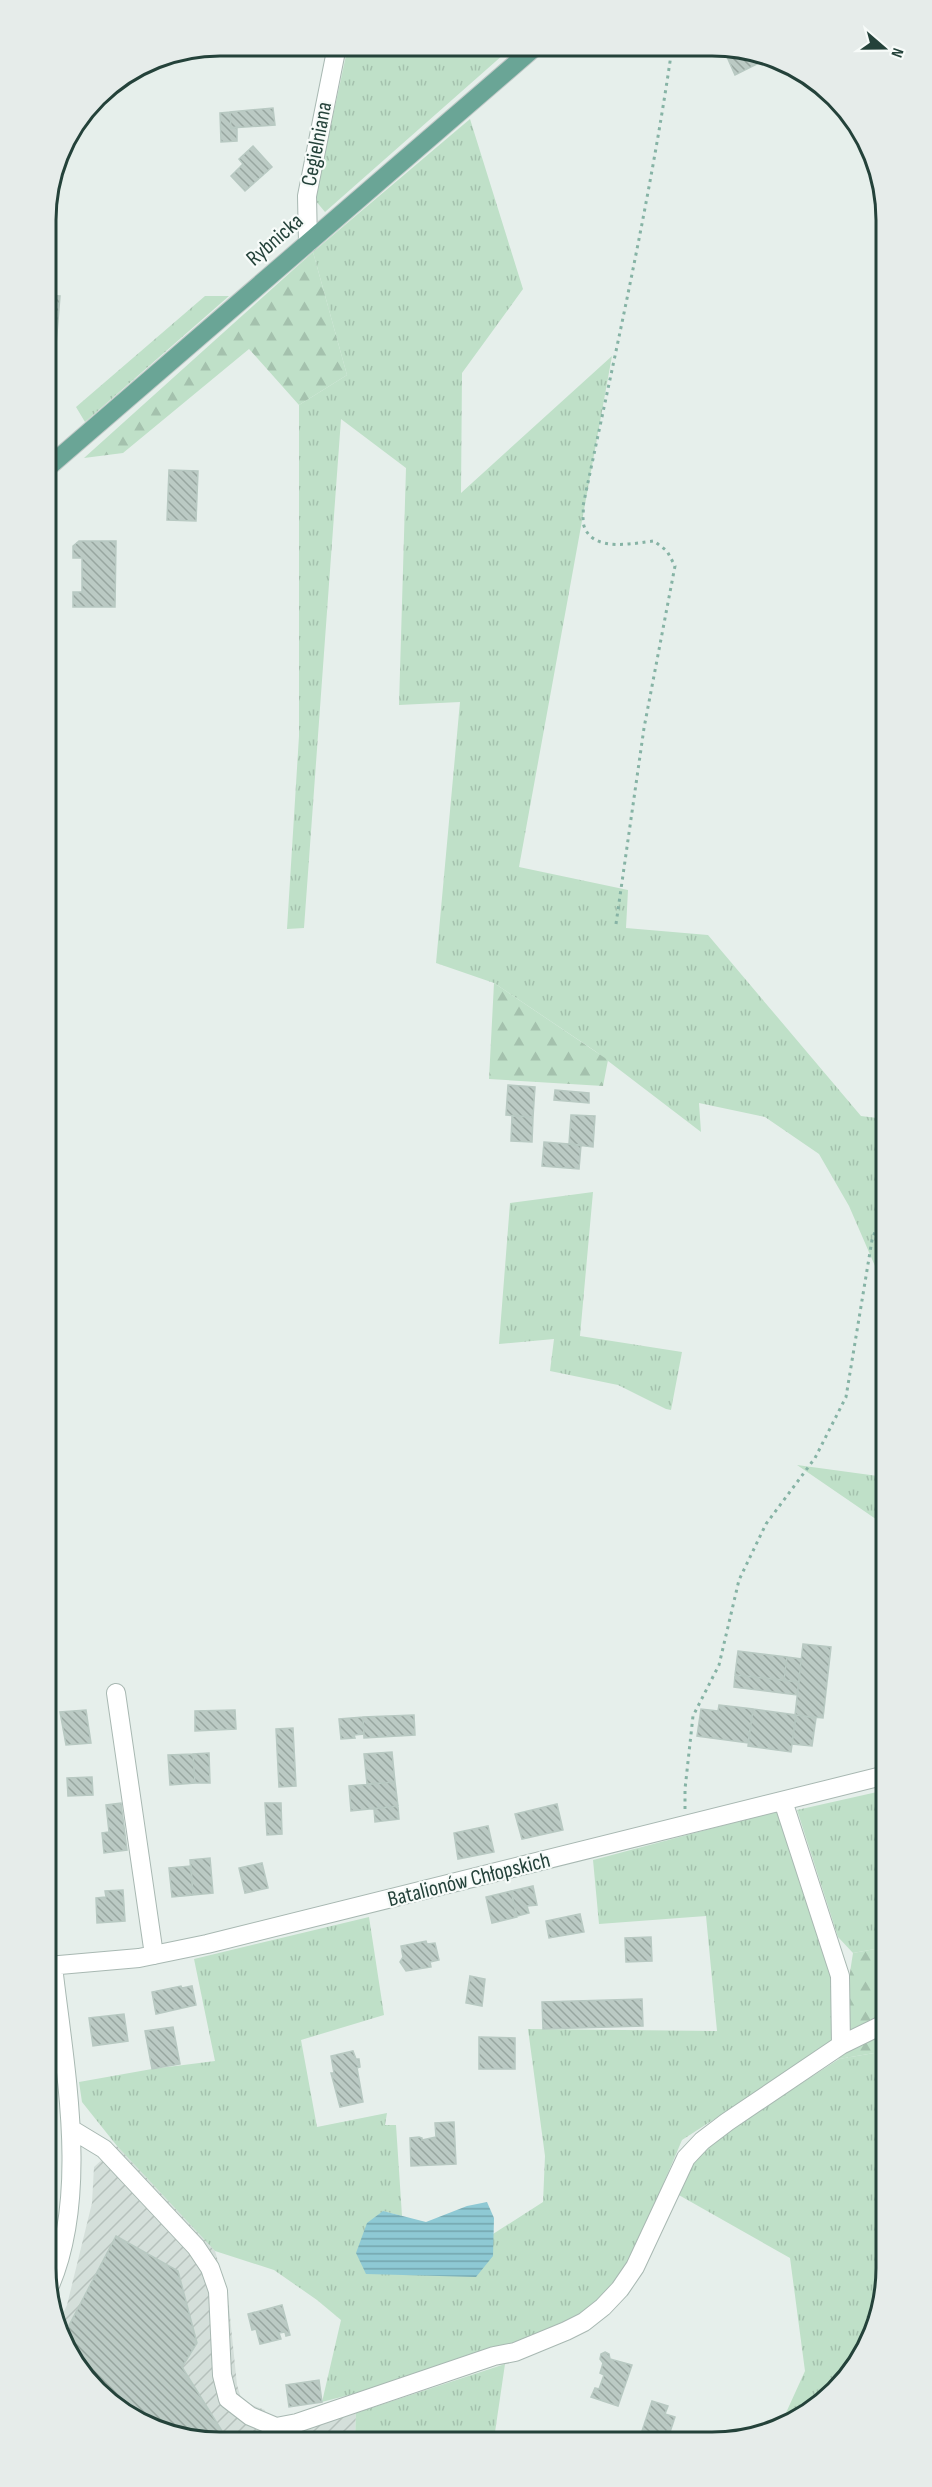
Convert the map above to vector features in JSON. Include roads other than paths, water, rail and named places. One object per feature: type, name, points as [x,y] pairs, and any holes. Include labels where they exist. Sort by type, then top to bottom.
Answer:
[{"type":"main road","name":"Rybnicka","points":[[56,460],[526,56]]},
{"type":"street","name":"Cegielniana","points":[[308,243],[306,196],[335,56]]},
{"type":"street","points":[[116,1693],[154,1954]]},
{"type":"street","name":"Batalionów Chłopskich","points":[[56,1965],[154,1954],[290,1925],[876,1778]]},
{"type":"street","points":[[783,1801],[840,1976],[841,2045]]},
{"type":"street","points":[[56,2007],[71,2129],[70,2202],[63,2241],[56,2263]]},
{"type":"street","points":[[278,2432],[297,2423],[494,2356],[514,2352],[584,2322],[620,2289],[634,2267],[686,2158],[702,2141],[841,2045],[876,2028]]},
{"type":"street","points":[[71,2129],[104,2149],[196,2247],[210,2268],[218,2291],[222,2375],[228,2399],[274,2432]]},
{"type":"water","points":[[487,2202],[494,2218],[493,2256],[476,2277],[366,2274],[356,2253],[367,2223],[383,2211],[426,2222],[467,2206]]}]
